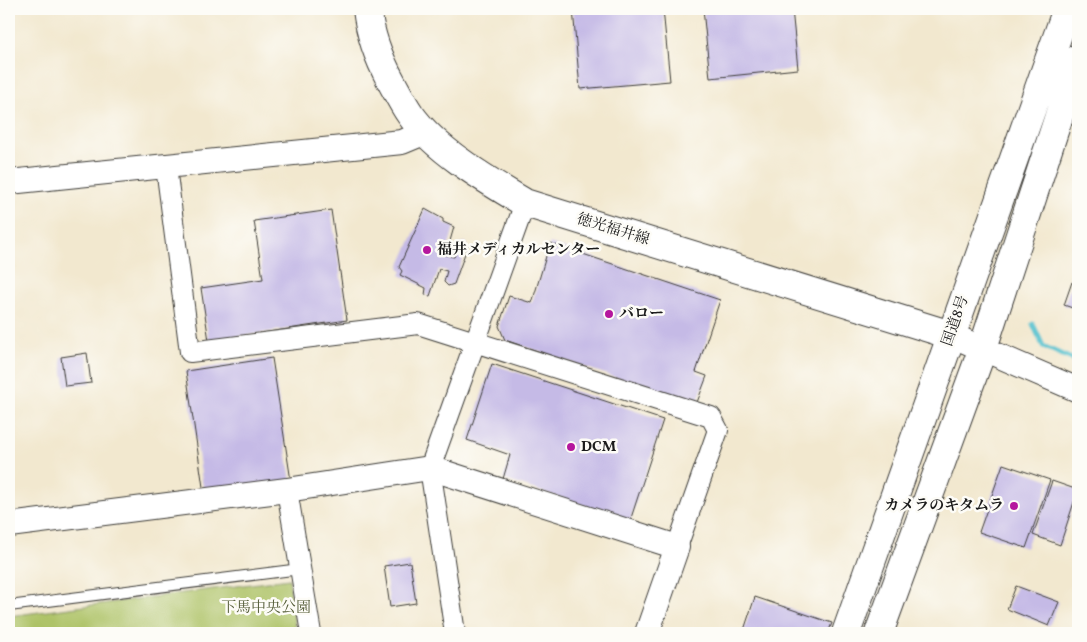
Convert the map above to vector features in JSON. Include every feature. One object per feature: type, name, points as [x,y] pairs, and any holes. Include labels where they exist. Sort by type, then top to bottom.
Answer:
[{"type":"main road","name":"徳光福井線","points":[[367,9],[370,33],[383,65],[410,114],[426,132],[475,173],[525,203],[951,335]]},
{"type":"main road","name":"国道8号","points":[[846,633],[1067,9]]},
{"type":"main road","points":[[879,633],[983,348],[1078,58]]},
{"type":"street","points":[[9,182],[402,142],[426,132]]},
{"type":"street","points":[[166,167],[190,352],[418,324],[711,417],[718,430],[647,633]]},
{"type":"street","points":[[455,633],[430,468],[525,203]]},
{"type":"street","points":[[951,335],[1078,390]]},
{"type":"street","points":[[9,525],[287,490],[430,468],[677,547]]},
{"type":"street","points":[[287,490],[311,633]]},
{"type":"lane","points":[[9,606],[300,569]]},
{"type":"green space","name":"下馬中央公園","points":[[289,579],[296,633],[9,633],[9,616]]},
{"type":"building","points":[[573,9],[663,9],[670,81],[580,89]]},
{"type":"building","points":[[703,9],[792,9],[798,69],[710,78]]},
{"type":"building","name":"福井メディカルセンター","points":[[425,209],[443,219],[443,222],[454,227],[446,255],[454,257],[459,244],[465,242],[468,245],[454,284],[448,286],[444,282],[447,271],[439,269],[430,296],[425,295],[426,288],[400,275],[402,271],[399,267]]},
{"type":"building","points":[[331,210],[347,320],[209,341],[201,288],[263,279],[254,221]]},
{"type":"building","name":"バロー","points":[[550,243],[720,300],[696,372],[707,376],[696,405],[505,340],[499,326],[509,296],[532,303]]},
{"type":"building","points":[[1072,282],[1078,284],[1078,310],[1064,305]]},
{"type":"building","points":[[87,353],[91,383],[65,386],[61,357]]},
{"type":"building","points":[[272,358],[291,481],[204,494],[186,371]]},
{"type":"building","name":"DCM","points":[[492,364],[663,420],[630,521],[503,479],[510,455],[467,440]]},
{"type":"building","name":"カメラのキタムラ","points":[[1003,464],[1050,480],[1026,548],[979,532]]},
{"type":"building","points":[[1052,481],[1078,490],[1060,545],[1033,535]]},
{"type":"building","points":[[410,562],[416,603],[390,607],[384,566]]},
{"type":"building","points":[[1016,586],[1059,602],[1049,626],[1007,609]]},
{"type":"building","points":[[755,597],[832,623],[828,633],[743,633]]},
{"type":"waterway","points":[[1033,324],[1043,346],[1078,362]]},
{"type":"place","name":"福井メディカルセンター","points":[[427,250]]},
{"type":"place","name":"バロー","points":[[609,314]]},
{"type":"place","name":"DCM","points":[[571,447]]},
{"type":"place","name":"カメラのキタムラ","points":[[1014,506]]}]
